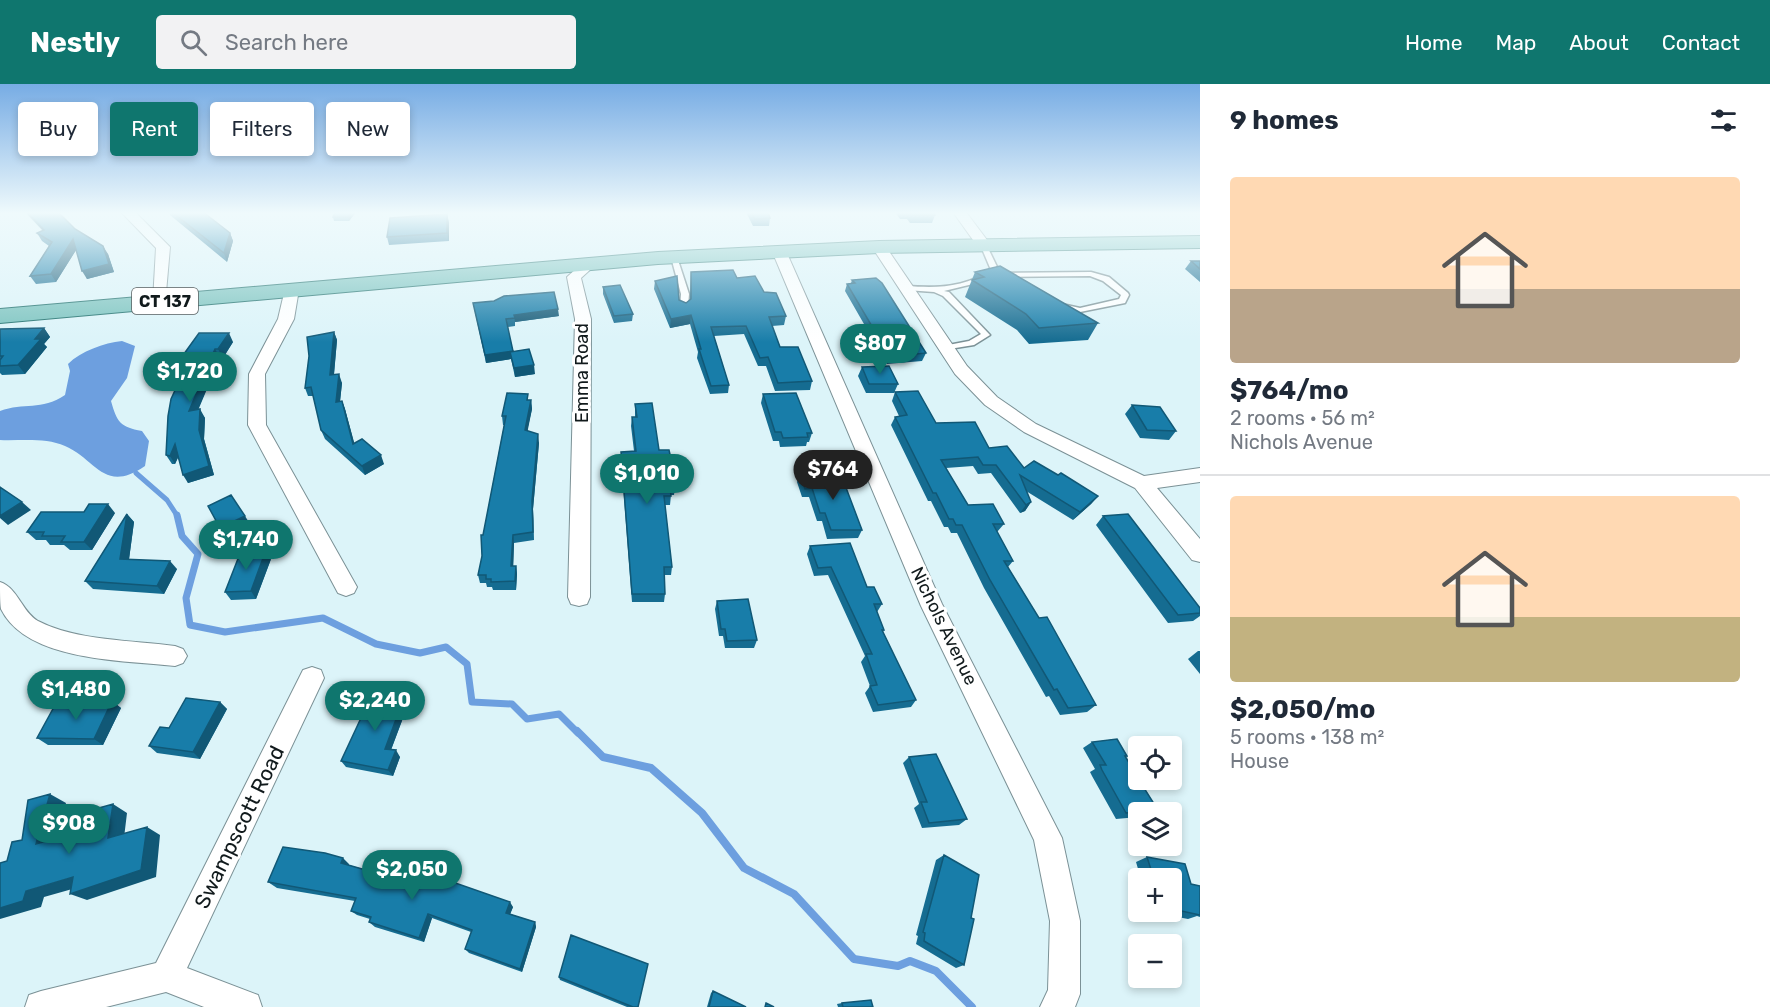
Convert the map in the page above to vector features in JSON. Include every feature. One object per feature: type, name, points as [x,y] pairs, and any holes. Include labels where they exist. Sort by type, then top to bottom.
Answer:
[{"type":"main road","name":"CT 137","points":[[0,316],[292,289],[708,255]]},
{"type":"street","points":[[160,301],[163,255]]},
{"type":"street","name":"Nichols Avenue","points":[[781,255],[932,606],[1048,838],[1065,921],[1064,994],[1056,1007]]},
{"type":"street","points":[[884,255],[961,370],[1001,408],[1030,428],[1142,483],[1200,554]]},
{"type":"street","name":"Emma Road","points":[[579,597],[583,319],[574,277],[584,269],[584,264]]},
{"type":"street","points":[[292,289],[286,319],[257,374],[257,425],[346,587]]},
{"type":"street","points":[[1142,483],[1200,475]]},
{"type":"street","points":[[0,591],[27,626],[58,640],[175,657]]},
{"type":"street","name":"Swampscott Road","points":[[166,976],[312,678]]},
{"type":"street","points":[[41,1007],[166,976],[246,1007]]},
{"type":"lane","points":[[989,255],[998,273],[1018,284]]},
{"type":"lane","points":[[674,257],[685,294],[684,307]]},
{"type":"lane","points":[[935,290],[998,273],[1091,274],[1106,279],[1125,296],[1122,302],[1080,310],[1054,302]]},
{"type":"lane","points":[[906,288],[935,290],[946,294],[986,335],[971,343],[946,348]]},
{"type":"water","points":[[122,341],[135,346],[127,378],[111,401],[120,422],[129,428],[142,431],[149,441],[145,466],[131,474],[120,477],[110,476],[76,452],[57,443],[41,440],[0,440],[0,411],[40,405],[65,395],[70,371],[68,364],[93,348]]},
{"type":"building","points":[[44,255],[63,255],[51,274],[30,276]]},
{"type":"building","points":[[78,255],[106,255],[109,264],[82,271]]},
{"type":"building","points":[[1191,261],[1200,261],[1200,269]]},
{"type":"building","points":[[1000,266],[1098,323],[1039,328],[1026,314],[972,280],[984,277],[975,272]]},
{"type":"building","points":[[733,270],[737,278],[755,276],[764,292],[776,293],[786,316],[769,317],[780,347],[798,347],[812,381],[778,383],[768,357],[760,358],[746,326],[711,327],[729,385],[711,386],[691,315],[671,319],[655,281],[677,276],[679,300],[686,303],[691,299],[691,272]]},
{"type":"building","points":[[876,278],[882,283],[926,353],[890,357],[847,284],[855,283],[852,280]]},
{"type":"building","points":[[620,285],[633,314],[614,316],[603,287]]},
{"type":"building","points":[[554,292],[558,309],[514,315],[515,318],[506,319],[513,351],[485,355],[473,303],[494,301],[504,296]]},
{"type":"building","points":[[44,328],[35,339],[41,339],[18,365],[0,366],[3,356],[0,356],[0,329]]},
{"type":"building","points":[[334,332],[330,375],[339,374],[336,402],[342,401],[353,444],[362,439],[381,455],[362,466],[321,430],[311,387],[305,388],[309,356],[307,337]]},
{"type":"building","points":[[199,333],[229,333],[218,349],[215,349],[189,411],[200,409],[199,430],[209,466],[183,475],[175,444],[170,456],[166,455],[171,399],[184,371],[171,372]]},
{"type":"building","points":[[529,349],[534,365],[514,368],[510,352]]},
{"type":"building","points":[[889,366],[898,384],[869,384],[862,367]]},
{"type":"building","points":[[918,391],[936,423],[975,422],[989,448],[1007,446],[1024,468],[1034,461],[1058,475],[1061,473],[1098,496],[1080,512],[1020,475],[1031,502],[1026,505],[996,465],[983,465],[978,457],[941,460],[968,505],[993,504],[1004,524],[993,524],[1013,561],[1004,561],[1039,618],[1047,617],[1096,705],[1068,708],[1057,689],[1054,690],[990,580],[962,525],[956,525],[953,519],[949,519],[936,493],[933,493],[895,417],[907,415],[895,392]]},
{"type":"building","points":[[507,393],[528,394],[527,400],[531,400],[525,430],[538,434],[532,501],[533,532],[513,535],[511,566],[516,566],[515,581],[491,582],[491,579],[486,579],[486,575],[478,575],[482,556],[481,535],[483,535],[506,416],[502,416]]},
{"type":"building","points":[[796,393],[812,433],[807,433],[808,437],[783,438],[781,432],[775,432],[763,394]]},
{"type":"building","points":[[652,403],[659,450],[669,450],[675,487],[670,487],[671,496],[664,496],[672,567],[664,567],[665,594],[632,594],[621,452],[636,451],[632,417],[637,417],[635,404]]},
{"type":"building","points":[[1132,405],[1160,407],[1176,431],[1147,430]]},
{"type":"building","points":[[822,472],[823,477],[842,477],[862,530],[831,530],[825,513],[820,513],[812,488],[805,489],[800,473]]},
{"type":"building","points":[[0,487],[22,502],[0,516]]},
{"type":"building","points":[[231,495],[245,516],[220,528],[208,506]]},
{"type":"building","points":[[89,504],[108,504],[84,542],[61,542],[65,536],[42,536],[44,532],[27,532],[41,512],[84,512]]},
{"type":"building","points":[[127,514],[120,559],[170,561],[157,586],[85,581]]},
{"type":"building","points":[[1128,514],[1200,608],[1200,613],[1178,615],[1103,516]]},
{"type":"building","points":[[850,543],[867,587],[874,587],[882,604],[874,604],[884,630],[882,630],[916,700],[878,705],[870,686],[877,685],[866,654],[872,654],[831,567],[818,568],[810,546]]},
{"type":"building","points":[[266,550],[251,591],[225,592],[241,551]]},
{"type":"building","points":[[748,599],[757,640],[727,641],[725,629],[721,629],[717,601]]},
{"type":"building","points":[[374,690],[405,695],[385,749],[396,750],[388,770],[341,761]]},
{"type":"building","points":[[186,698],[220,702],[193,752],[149,746],[160,727],[169,728]]},
{"type":"building","points":[[112,701],[94,739],[37,738],[54,707],[77,706],[79,702]]},
{"type":"building","points":[[1117,739],[1127,756],[1125,756],[1128,761],[1128,790],[1145,790],[1153,802],[1128,802],[1128,813],[1126,813],[1102,770],[1100,765],[1106,765],[1092,742]]},
{"type":"building","points":[[936,754],[967,819],[929,823],[921,802],[927,802],[909,757]]},
{"type":"building","points":[[50,794],[36,844],[80,832],[84,812],[113,804],[108,838],[147,827],[141,870],[70,894],[73,877],[26,891],[23,901],[0,908],[0,863],[7,861],[12,842],[22,840],[28,800]]},
{"type":"building","points":[[283,847],[343,858],[341,863],[401,880],[409,862],[443,871],[441,878],[510,902],[506,913],[535,922],[520,969],[465,949],[472,930],[428,914],[419,938],[369,922],[371,917],[351,911],[356,898],[268,882]]},
{"type":"building","points":[[944,855],[979,875],[971,918],[974,919],[964,965],[924,941],[925,933],[923,932]]},
{"type":"building","points":[[1147,857],[1185,864],[1191,884],[1200,886],[1200,915],[1182,911],[1182,868],[1150,868]]},
{"type":"building","points":[[571,935],[648,964],[638,1007],[559,977]]},
{"type":"building","points":[[713,991],[746,1007],[709,1007]]},
{"type":"building","points":[[871,1000],[873,1007],[843,1007],[842,1003]]},
{"type":"waterway","points":[[136,473],[167,500],[177,516]]},
{"type":"waterway","points":[[177,516],[182,536],[198,554],[186,598],[190,625],[225,632],[323,618],[376,644],[420,653],[446,647],[467,664],[472,702],[512,704],[527,719],[559,714],[578,733]]},
{"type":"waterway","points":[[577,731],[603,757],[651,768],[702,813],[744,868],[794,894],[854,959],[898,966],[910,961],[936,971],[972,1007]]}]
